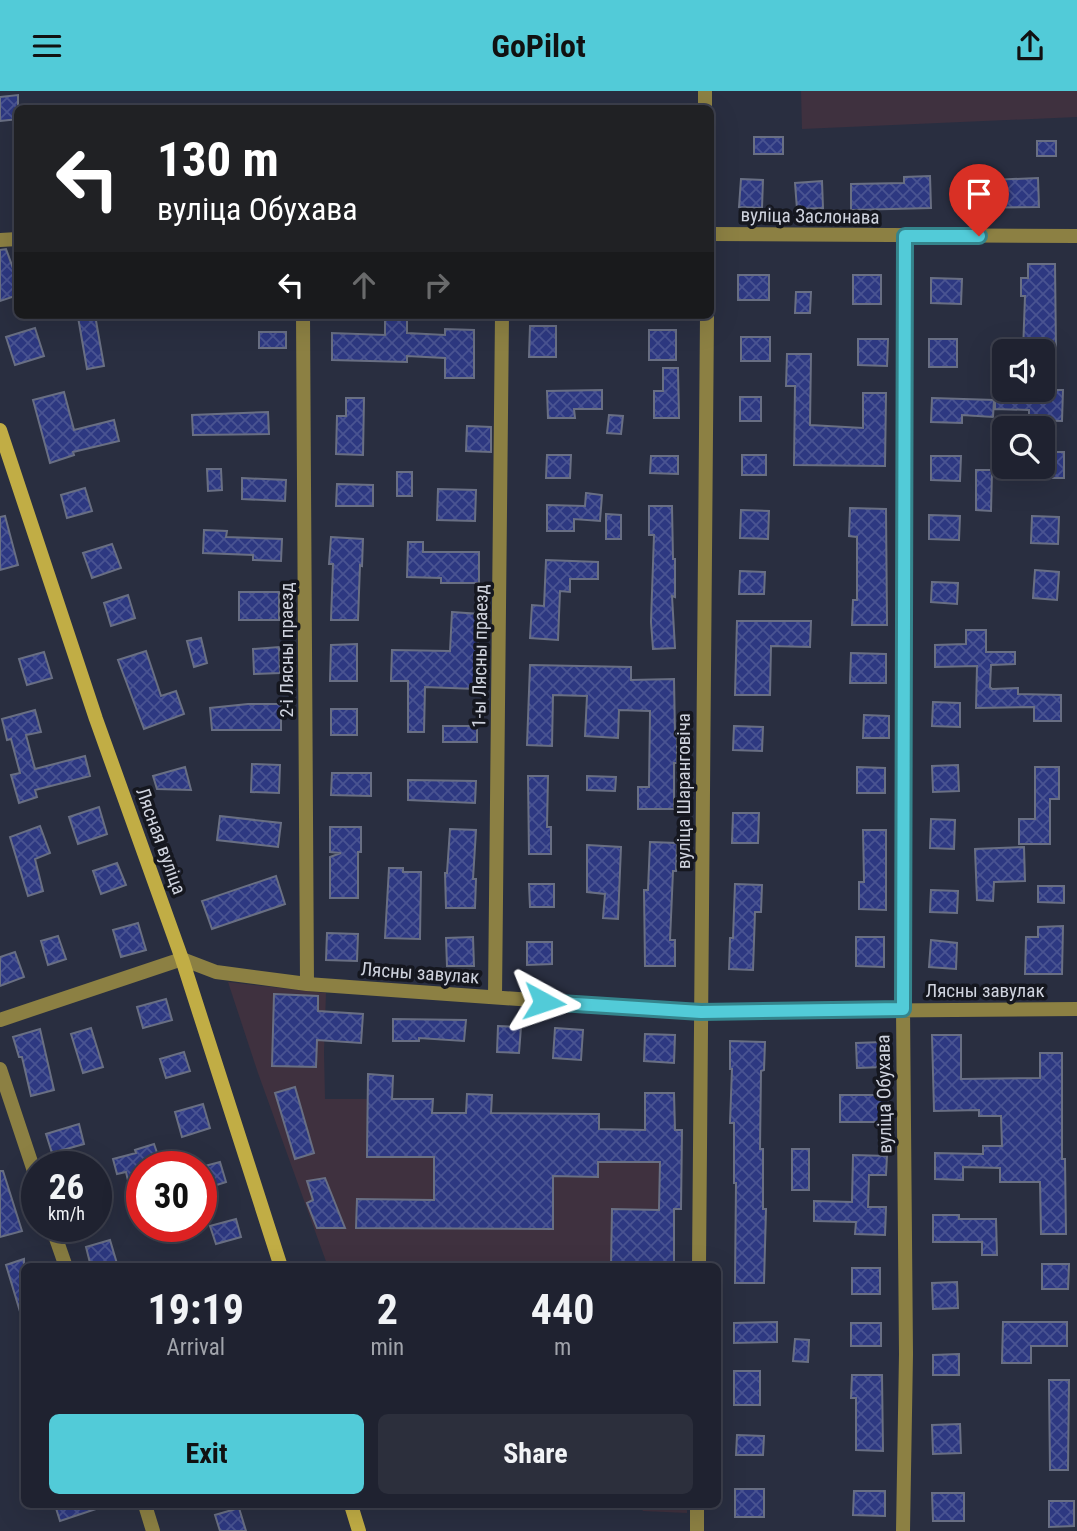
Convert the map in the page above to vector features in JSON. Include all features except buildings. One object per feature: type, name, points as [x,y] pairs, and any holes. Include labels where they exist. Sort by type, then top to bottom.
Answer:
[{"type":"main road","name":"Лясная вуліца","points":[[0,430],[4,456],[183,959],[280,1263]]},
{"type":"main road","points":[[352,1508],[359,1531]]},
{"type":"street","name":"вуліца Заслонава","points":[[714,234],[1077,236]]},
{"type":"street","name":"вуліца Обухава","points":[[903,1531],[906,1354],[903,1009],[905,236]]},
{"type":"street","name":"2-і Лясны праезд","points":[[303,319],[307,984]]},
{"type":"street","name":"1-ы Лясны праезд","points":[[495,997],[502,319]]},
{"type":"street","name":"вуліца Шаранговіча","points":[[699,1263],[706,319]]},
{"type":"street","name":"Лясны завулак","points":[[183,959],[216,972],[307,984],[701,1012],[1077,1009]]},
{"type":"street","points":[[0,1020],[183,959]]},
{"type":"street","points":[[0,1069],[27,1151]]},
{"type":"street","points":[[57,1242],[65,1263]]},
{"type":"street","points":[[146,1508],[153,1531]]},
{"type":"street","points":[[697,1508],[697,1531]]},
{"type":"shaded area","points":[[801,91],[1077,91],[1077,117],[802,129]]},
{"type":"shaded area","points":[[228,982],[326,993],[325,1099],[433,1099],[433,1113],[599,1114],[599,1129],[682,1130],[681,1209],[674,1210],[674,1263],[327,1263]]},
{"type":"shaded area","points":[[641,1508],[687,1508],[687,1513],[643,1511]]},
{"type":"route","points":[[544,1002],[701,1012],[903,1009],[905,236],[979,236]]}]
